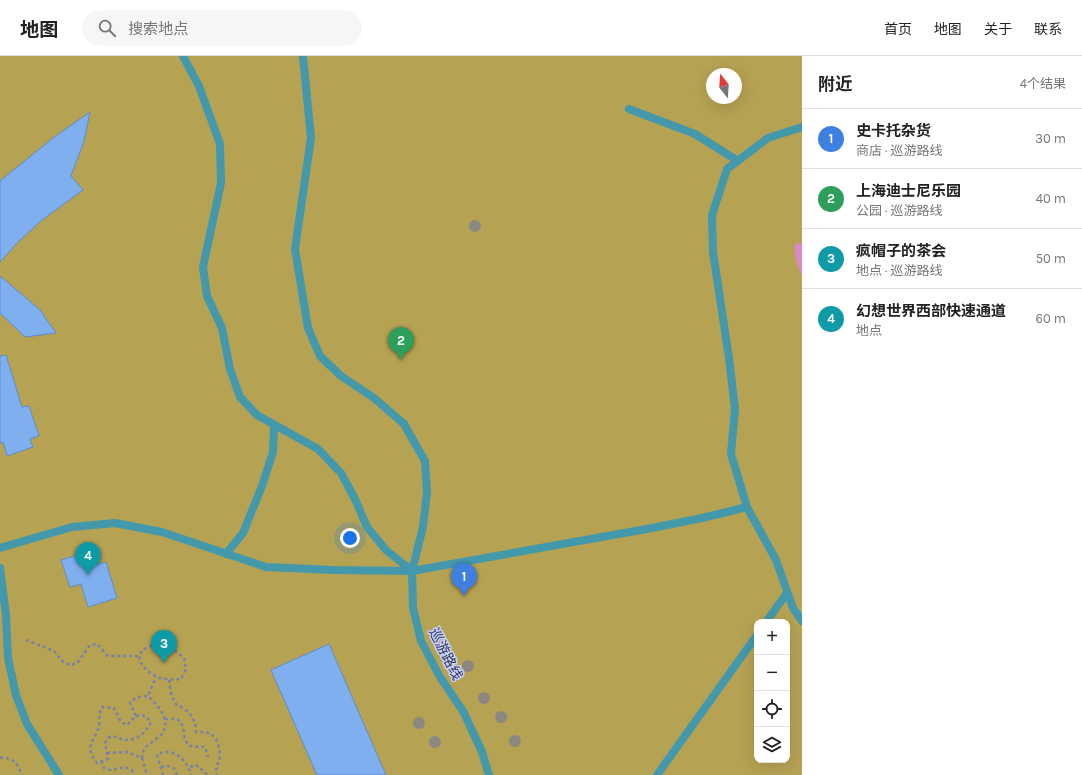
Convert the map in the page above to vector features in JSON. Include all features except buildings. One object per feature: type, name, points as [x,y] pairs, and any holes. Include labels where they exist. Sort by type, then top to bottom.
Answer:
[{"type":"street","points":[[182,56],[199,86],[220,144],[221,183],[203,267],[207,296],[222,328],[230,369],[240,397],[257,416],[318,449],[341,473],[355,498],[367,527],[386,550],[412,571]]},
{"type":"street","name":"巡游路线","points":[[303,56],[311,138],[295,249],[308,328],[320,356],[341,376],[374,398],[404,424],[425,461],[427,492],[423,527],[412,571],[413,608],[421,641],[440,678],[463,711],[482,752],[489,775]]},
{"type":"street","points":[[629,109],[695,134],[738,161]]},
{"type":"street","points":[[802,127],[768,138],[727,169],[712,215],[713,252],[735,409],[731,454],[747,507],[776,560],[793,608],[802,621]]},
{"type":"street","points":[[226,554],[243,533],[262,486],[273,452],[274,426]]},
{"type":"street","points":[[0,548],[72,527],[115,523],[162,532],[266,568],[412,571],[652,528],[747,507]]},
{"type":"street","points":[[0,568],[6,615],[8,658],[16,695],[27,724],[59,775]]},
{"type":"street","points":[[768,619],[787,593]]},
{"type":"street","points":[[657,775],[754,639]]},
{"type":"path","points":[[6,632],[54,651],[64,664],[71,665],[77,663],[90,645],[97,644],[108,656],[140,656]]},
{"type":"path","points":[[158,645],[172,648],[184,658],[186,670],[181,680],[169,680],[156,677],[144,668],[139,660],[140,656],[142,650],[151,646],[158,645]]},
{"type":"path","points":[[148,696],[156,677]]},
{"type":"path","points":[[169,680],[177,705],[192,717],[196,724],[196,732],[209,733],[214,735],[217,740],[220,756],[216,769],[218,775]]},
{"type":"path","points":[[136,716],[130,703],[135,698],[148,696],[158,705],[164,714],[166,724],[163,733],[146,747],[142,753],[147,775]]},
{"type":"path","points":[[102,707],[114,708],[121,722],[127,725],[136,716],[140,715],[147,717],[151,722],[148,728],[134,739],[127,740],[115,736],[109,738],[106,744],[107,753],[108,759],[97,762],[90,751],[98,728],[99,713],[102,707]]},
{"type":"path","points":[[165,719],[176,719],[180,721],[183,728],[184,739],[188,745],[194,747],[205,747],[208,758]]},
{"type":"path","points":[[107,753],[128,752],[142,758]]},
{"type":"path","points":[[163,775],[157,755],[162,752],[172,752],[183,759],[190,767],[191,775]]},
{"type":"path","points":[[0,758],[14,760],[21,769],[22,775]]},
{"type":"path","points":[[100,761],[104,768],[111,770],[120,767],[127,767],[132,770],[133,775]]},
{"type":"path","points":[[190,767],[196,765],[208,775]]},
{"type":"path","points":[[161,767],[169,766],[175,770],[178,775]]},
{"type":"path","points":[[203,770],[204,775]]},
{"type":"shaded area","points":[[0,56],[802,56],[802,775],[0,775]]},
{"type":"shaded area","points":[[801,243],[802,276],[796,261],[795,253],[795,244]]},
{"type":"place","name":"上海迪士尼乐园","points":[[401,360]]},
{"type":"place","name":"幻想世界西部快速通道","points":[[88,575]]},
{"type":"place","name":"史卡托杂货","points":[[464,596]]},
{"type":"place","name":"疯帽子的茶会","points":[[164,663]]}]
